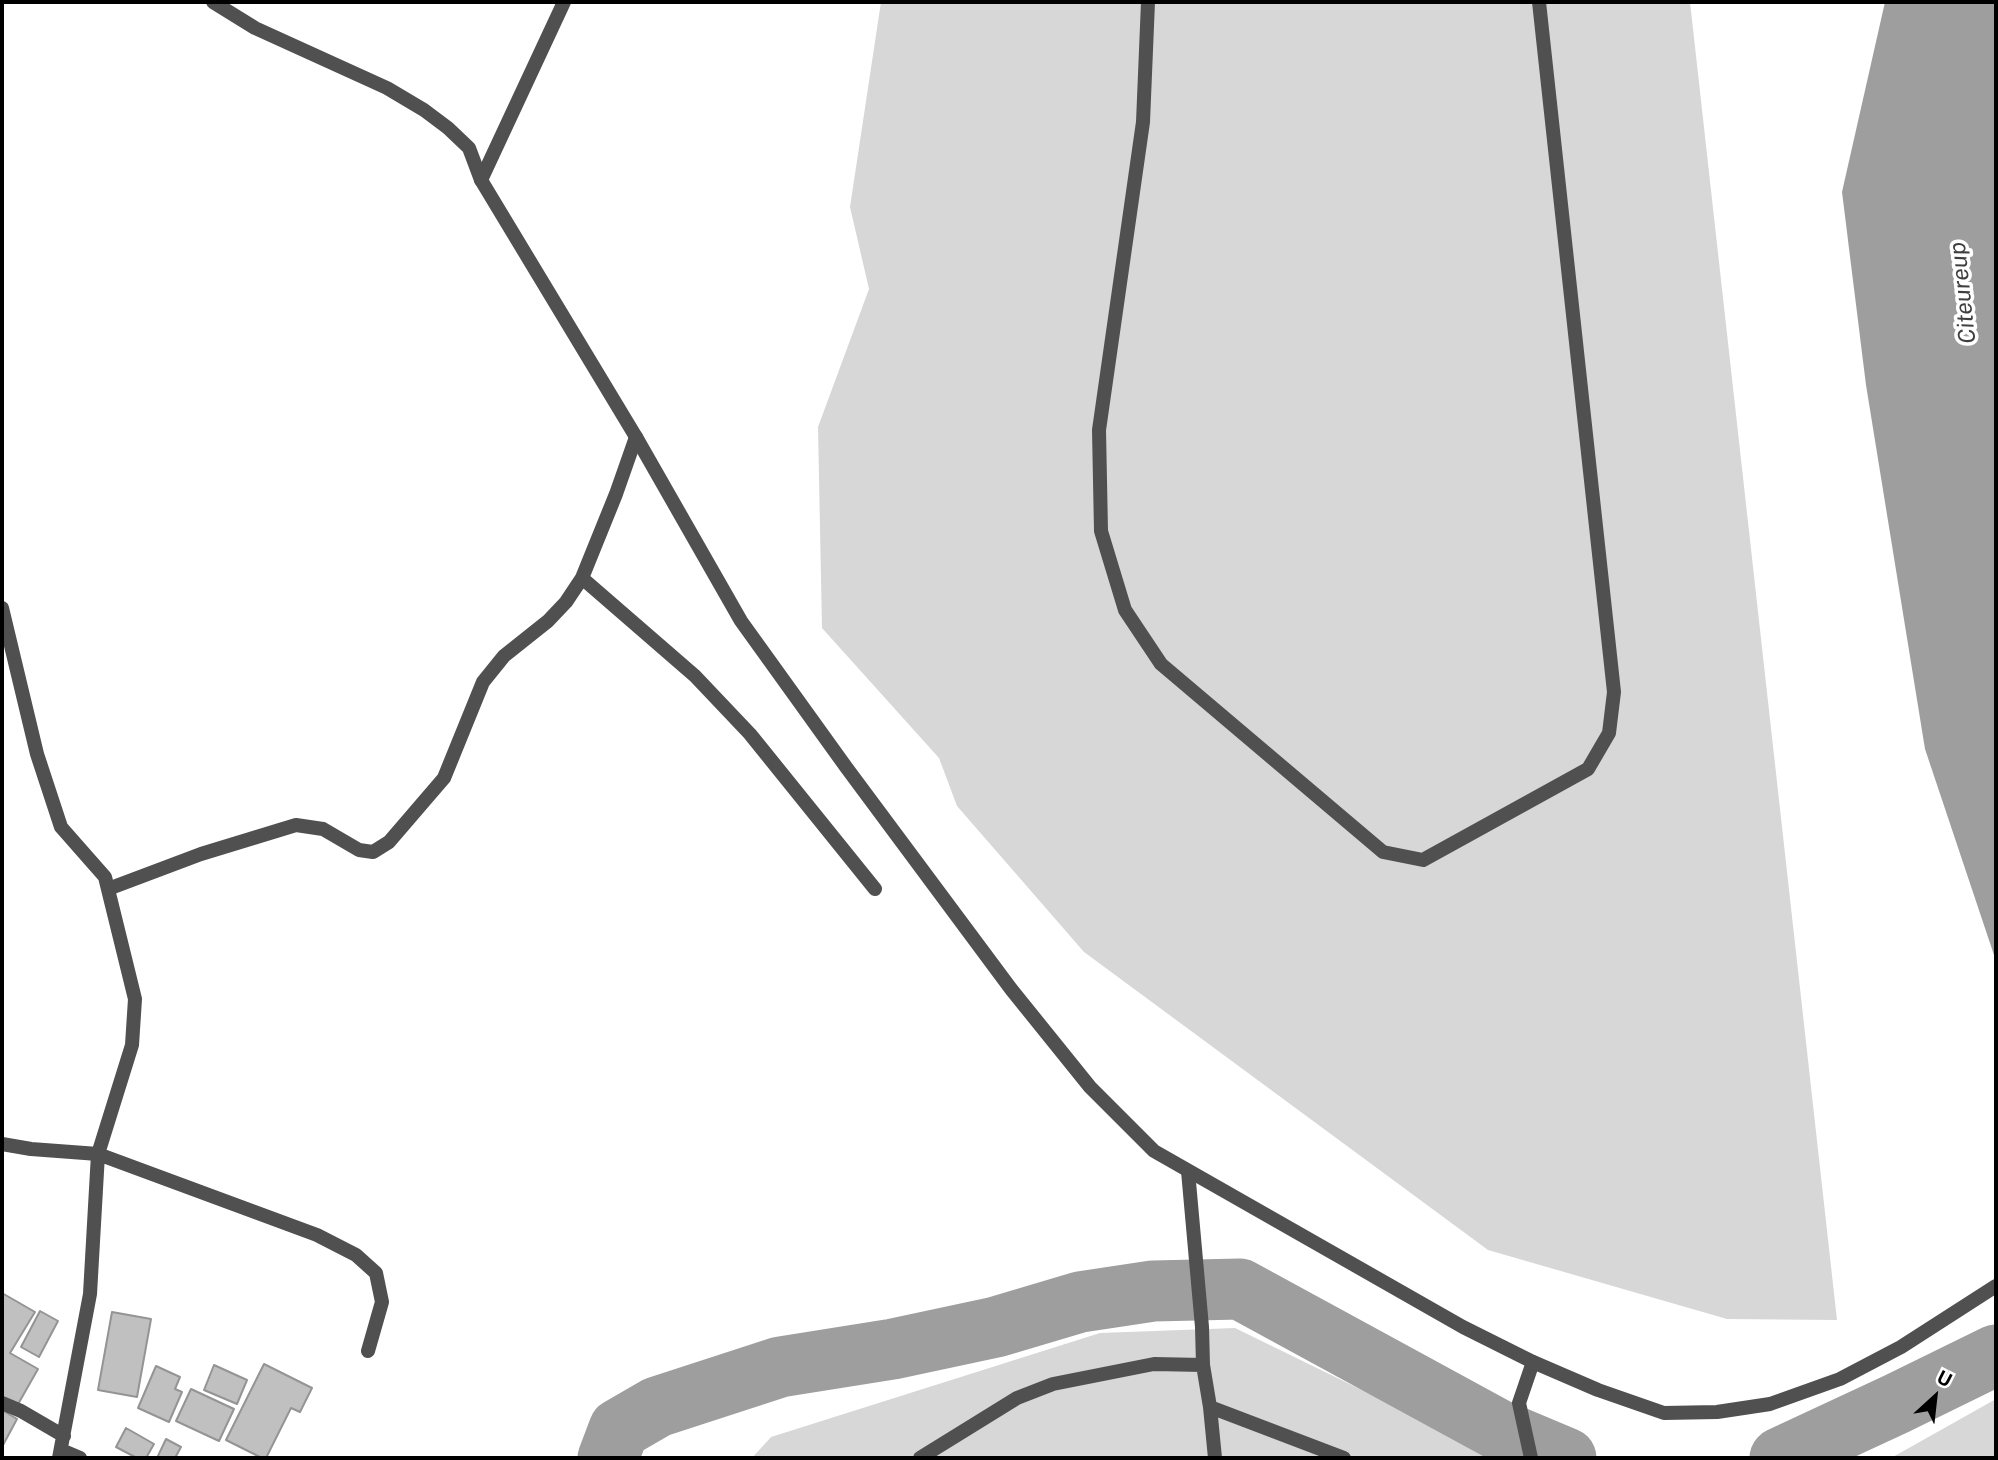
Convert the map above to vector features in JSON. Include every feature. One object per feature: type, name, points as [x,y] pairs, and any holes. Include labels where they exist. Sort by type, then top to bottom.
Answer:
[{"type":"street","points":[[213,2],[255,28],[387,88],[424,110],[469,148],[481,180],[636,437],[741,621],[1011,989],[1090,1087],[1154,1150],[1463,1327],[1533,1363],[1664,1413],[1717,1412],[1770,1404],[1840,1379],[1901,1347],[1996,1286]]},
{"type":"street","points":[[481,180],[564,2]]},
{"type":"street","points":[[1148,2],[1143,122],[1099,430],[1101,531],[1125,610],[1161,664],[1383,852],[1423,860],[1588,769],[1609,733],[1614,692],[1539,2]]},
{"type":"street","points":[[108,889],[201,854],[296,825],[323,830],[359,850],[373,852],[389,842],[444,778],[483,682],[504,656],[548,621],[566,602],[582,578],[636,437]]},
{"type":"street","points":[[582,578],[695,676],[750,734],[875,889]]},
{"type":"street","points":[[2,608],[37,754],[61,827],[105,877],[135,999],[132,1045],[98,1154],[90,1294],[61,1448]]},
{"type":"street","points":[[2,1144],[98,1154],[317,1235],[356,1255],[376,1273],[382,1302],[368,1351]]},
{"type":"street","points":[[1188,1171],[1203,1365],[1215,1458]]},
{"type":"street","points":[[1531,1458],[1519,1403],[1533,1363]]},
{"type":"street","points":[[920,1458],[1017,1398],[1053,1384],[1154,1364],[1203,1365]]},
{"type":"street","points":[[2,1403],[21,1411],[61,1448],[80,1458]]},
{"type":"street","points":[[1210,1407],[1344,1458]]},
{"type":"shaded area","points":[[881,2],[1690,2],[1837,1320],[1727,1319],[1488,1250],[1084,952],[957,806],[939,758],[822,628],[818,427],[869,289],[850,207]]},
{"type":"shaded area","points":[[1235,1328],[1501,1458],[752,1458],[771,1437],[1100,1333]]},
{"type":"shaded area","points":[[1996,1399],[1996,1458],[1891,1458]]},
{"type":"water","name":"Citeureup","points":[[1885,2],[1996,2],[1996,961],[1925,749],[1866,385],[1842,192]]},
{"type":"building","points":[[2,1293],[35,1312],[10,1353],[38,1369],[17,1406],[2,1397]]},
{"type":"building","points":[[40,1311],[58,1321],[39,1357],[21,1347]]},
{"type":"building","points":[[112,1312],[151,1319],[137,1397],[98,1390]]},
{"type":"building","points":[[264,1364],[312,1388],[300,1412],[291,1408],[266,1458],[262,1458],[226,1440]]},
{"type":"building","points":[[214,1365],[247,1380],[237,1404],[204,1390]]},
{"type":"building","points":[[156,1366],[180,1377],[175,1389],[182,1392],[169,1422],[138,1408]]},
{"type":"building","points":[[191,1389],[234,1409],[219,1441],[176,1421]]},
{"type":"building","points":[[2,1410],[17,1419],[2,1447]]},
{"type":"building","points":[[126,1428],[154,1444],[146,1458],[137,1458],[116,1447]]},
{"type":"building","points":[[166,1439],[181,1447],[175,1458],[157,1458]]},
{"type":"waterway","points":[[608,1458],[619,1429],[657,1407],[780,1367],[893,1349],[996,1327],[1080,1302],[1153,1291],[1240,1289],[1497,1429],[1566,1458]]},
{"type":"waterway","points":[[1780,1458],[1996,1355]]}]
